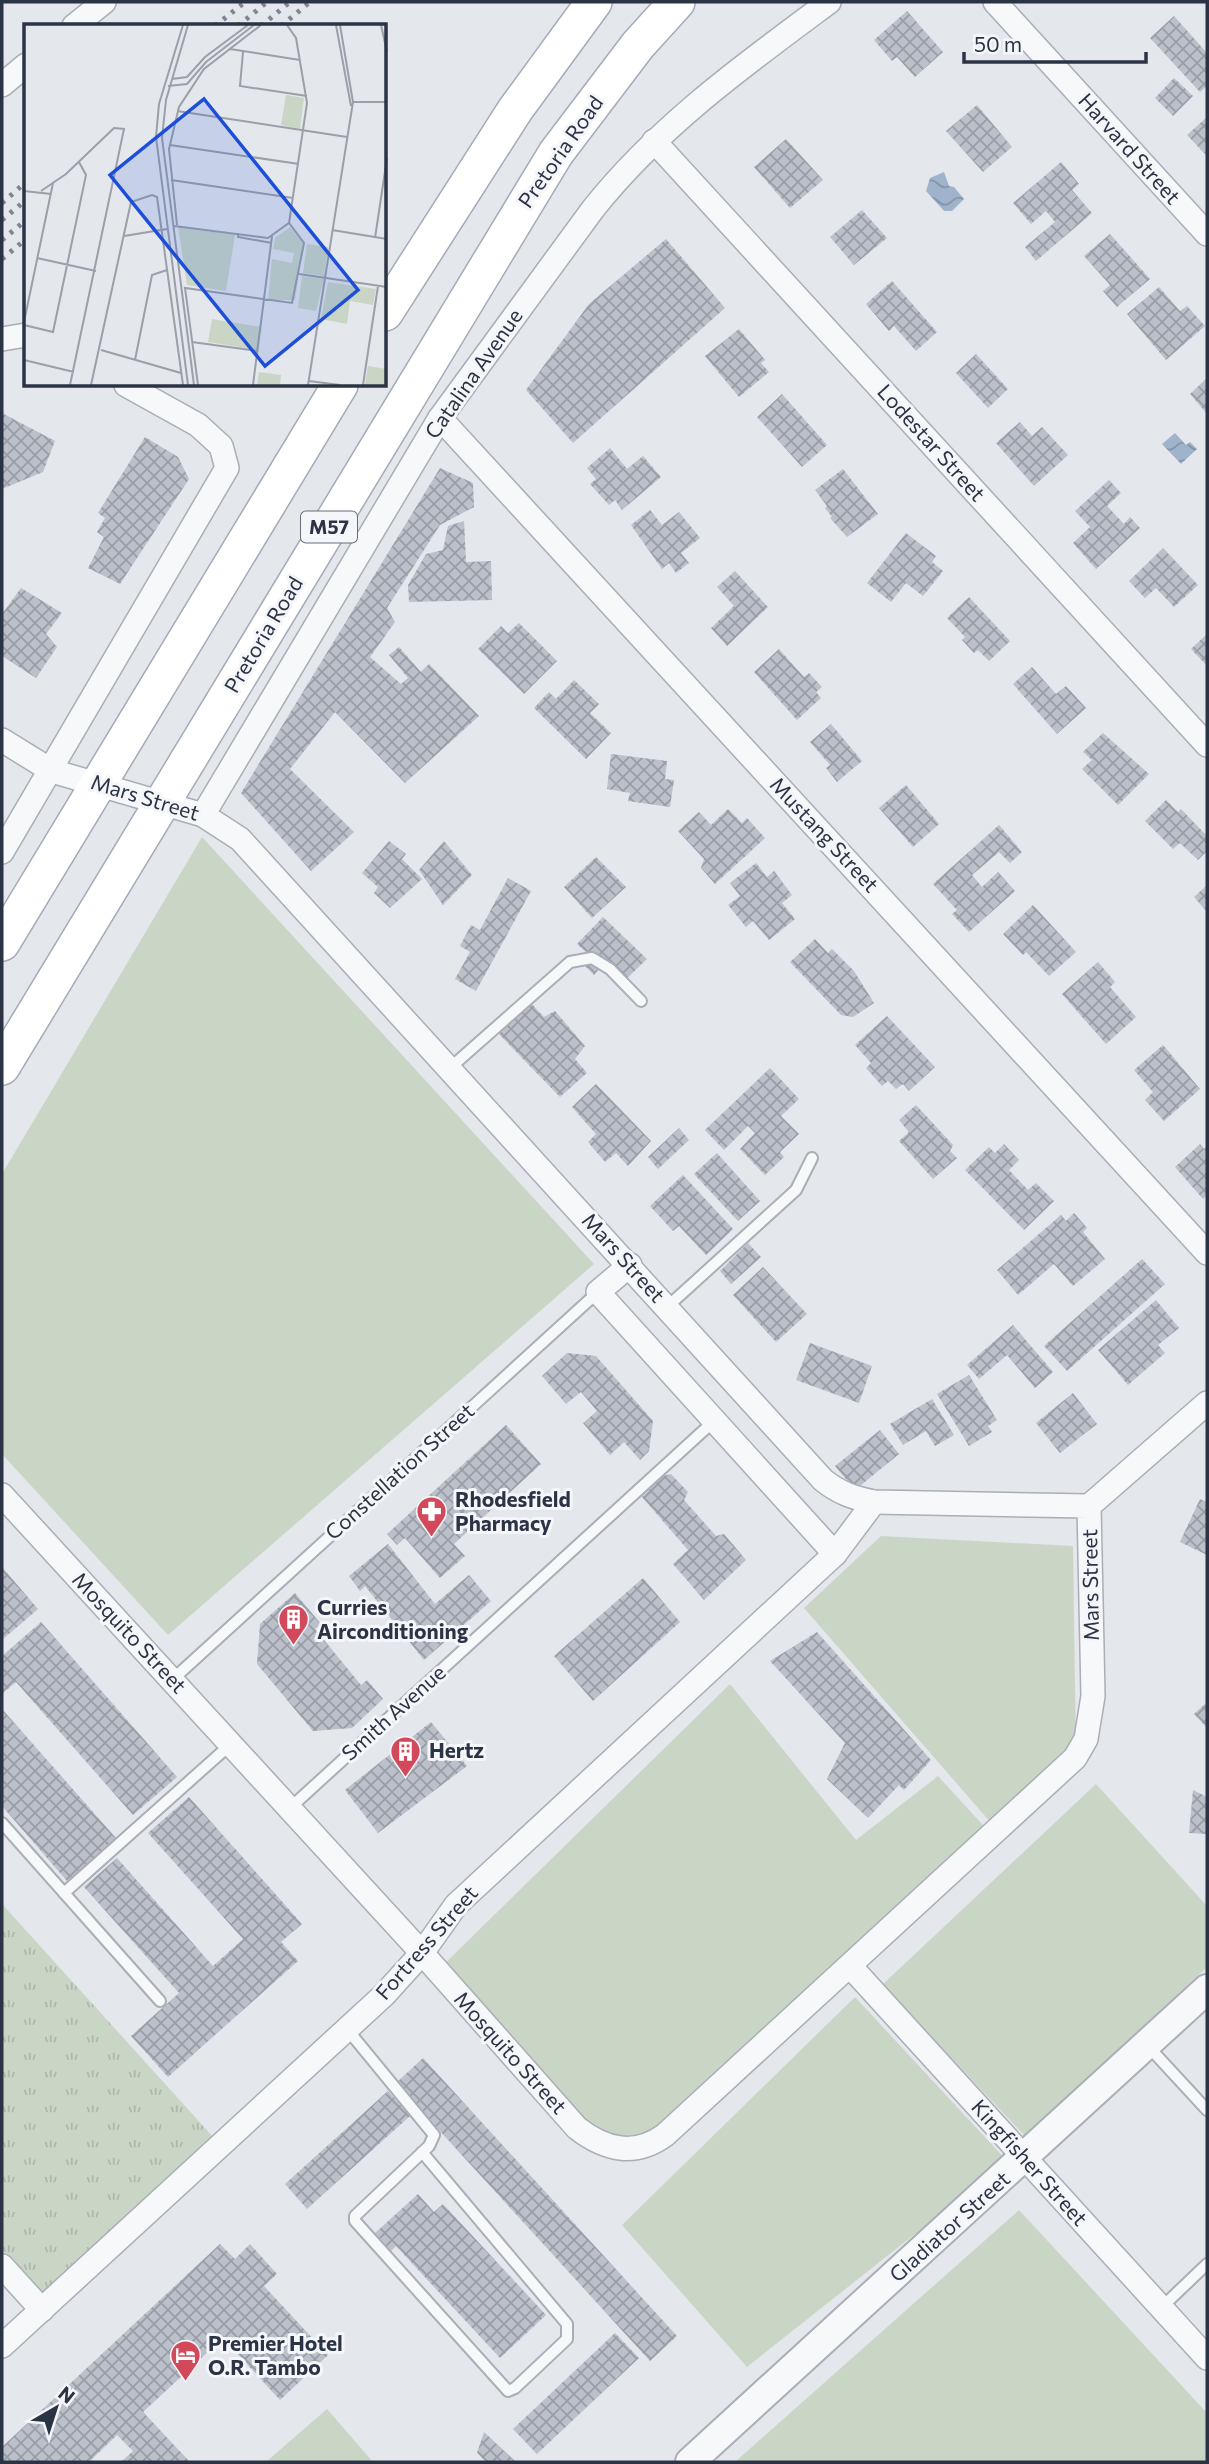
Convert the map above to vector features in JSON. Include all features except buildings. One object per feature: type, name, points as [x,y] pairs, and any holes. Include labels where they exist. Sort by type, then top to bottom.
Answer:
[{"type":"main road","points":[[387,310],[515,110],[594,2]]},
{"type":"main road","name":"Pretoria Road","points":[[2,1067],[556,153],[638,45],[677,2]]},
{"type":"main road","points":[[2,943],[340,387]]},
{"type":"street","points":[[76,24],[104,2]]},
{"type":"street","name":"Catalina Avenue","points":[[203,815],[440,418],[593,209],[620,175],[713,88],[828,2]]},
{"type":"street","name":"Harvard Street","points":[[995,2],[1207,234]]},
{"type":"street","points":[[2,85],[24,67]]},
{"type":"street","name":"Lodestar Street","points":[[654,141],[1207,745]]},
{"type":"street","points":[[2,339],[24,335]]},
{"type":"street","points":[[2,852],[228,468],[221,446],[198,425],[130,387]]},
{"type":"street","name":"Mustang Street","points":[[440,418],[1207,1253]]},
{"type":"street","name":"Mars Street","points":[[2,740],[52,771],[165,801],[203,815],[240,839],[630,1265],[822,1480],[851,1498],[874,1502],[1089,1506],[1093,1709],[1086,1740],[1075,1758]]},
{"type":"street","name":"Constellation Street","points":[[598,1292],[630,1265]]},
{"type":"street","points":[[598,1292],[835,1554]]},
{"type":"street","points":[[1089,1506],[1207,1403]]},
{"type":"street","name":"Mosquito Street","points":[[2,1495],[422,1953],[577,2128],[593,2140],[611,2148],[643,2148],[665,2134],[851,1967],[1075,1758]]},
{"type":"street","name":"Fortress Street","points":[[2,2346],[404,1975],[456,1905],[835,1554],[874,1502]]},
{"type":"street","name":"Kingfisher Street","points":[[851,1967],[1207,2358]]},
{"type":"street","name":"Gladiator Street","points":[[690,2462],[1025,2159],[1207,1989]]},
{"type":"street","points":[[2,2266],[42,2310]]},
{"type":"lane","points":[[450,1068],[570,962],[592,958],[610,969],[641,1001]]},
{"type":"lane","points":[[667,1307],[796,1190],[813,1158]]},
{"type":"lane","name":"Constellation Street","points":[[172,1680],[598,1292]]},
{"type":"lane","name":"Smith Avenue","points":[[290,1808],[715,1420]]},
{"type":"lane","points":[[64,1893],[231,1744]]},
{"type":"lane","points":[[2,1824],[160,2001]]},
{"type":"lane","points":[[347,2029],[434,2135],[422,2152],[355,2216],[355,2221],[508,2391],[515,2388],[567,2339],[567,2324],[422,2152]]},
{"type":"lane","points":[[1147,2045],[1207,2110]]},
{"type":"lane","points":[[1161,2308],[1207,2264]]},
{"type":"green space","points":[[202,837],[594,1264],[168,1635],[2,1454],[2,1174]]},
{"type":"green space","points":[[881,1536],[1073,1546],[1076,1753],[999,1832],[804,1608]]},
{"type":"green space","points":[[730,1684],[856,1840],[938,1776],[991,1834],[648,2146],[583,2134],[436,1972]]},
{"type":"green space","points":[[1096,1784],[1207,1906],[1207,1967],[1025,2136],[882,1985]]},
{"type":"green space","points":[[2,1904],[215,2139],[43,2295],[2,2249]]},
{"type":"green space","points":[[855,1997],[1007,2161],[747,2367],[622,2225]]},
{"type":"green space","points":[[1019,2210],[1207,2413],[1207,2462],[735,2462]]},
{"type":"green space","points":[[327,2409],[373,2462],[266,2462]]},
{"type":"water","points":[[944,172],[949,186],[954,187],[964,199],[952,211],[944,211],[926,191],[930,178]]},
{"type":"water","points":[[1175,433],[1186,445],[1190,442],[1197,449],[1181,464],[1162,444]]},
{"type":"railway","points":[[218,24],[245,2]]},
{"type":"railway","points":[[240,24],[267,2]]},
{"type":"railway","points":[[263,24],[290,2]]},
{"type":"railway","points":[[283,24],[310,2]]},
{"type":"railway","points":[[2,203],[24,184]]},
{"type":"railway","points":[[2,220],[24,202]]},
{"type":"railway","points":[[2,240],[24,222]]},
{"type":"railway","points":[[2,259],[24,241]]},
{"type":"place","name":"Rhodesfield Pharmacy","points":[[432,1539]]},
{"type":"place","name":"Curries Airconditioning","points":[[294,1647]]},
{"type":"place","name":"Hertz","points":[[406,1778]]},
{"type":"place","name":"Premier Hotel O.R. Tambo","points":[[185,2383]]}]
